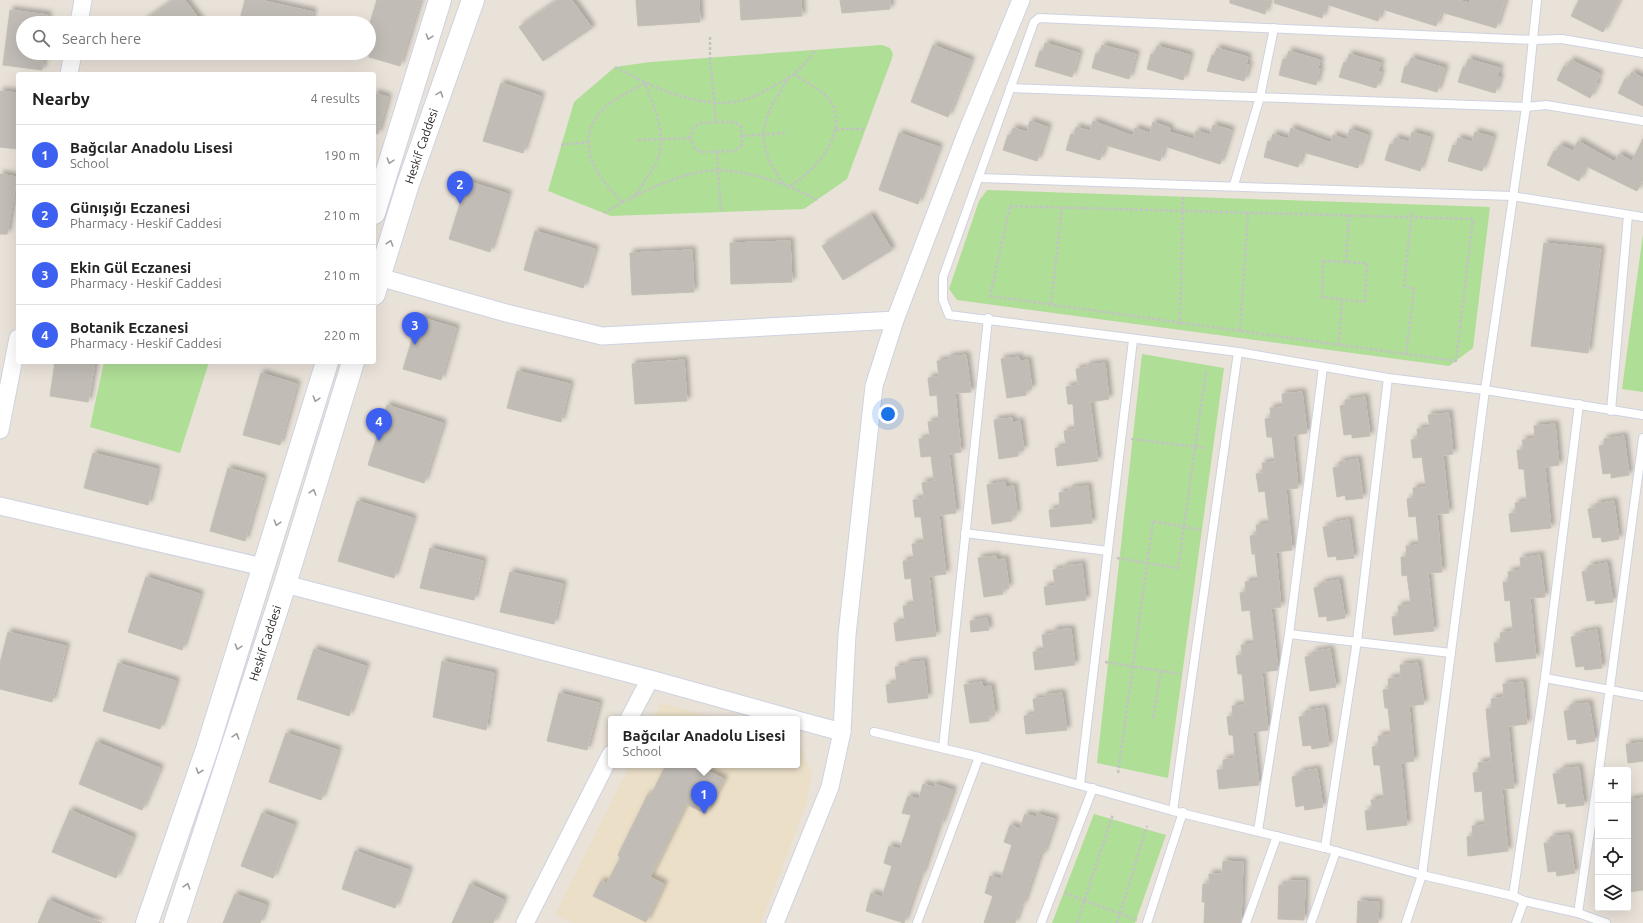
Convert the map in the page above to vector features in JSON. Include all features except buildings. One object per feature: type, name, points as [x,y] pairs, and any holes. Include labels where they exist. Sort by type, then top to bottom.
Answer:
[{"type":"main road","points":[[376,207],[440,0]]},
{"type":"main road","name":"Heskif Caddesi","points":[[377,285],[408,184],[474,0]]},
{"type":"main road","points":[[147,923],[207,749],[326,364]]},
{"type":"main road","name":"Heskif Caddesi","points":[[175,923],[284,584],[352,364]]},
{"type":"street","points":[[80,16],[83,0]]},
{"type":"street","points":[[775,923],[830,787],[842,732],[847,635],[874,386],[895,320],[966,134],[1021,0]]},
{"type":"street","points":[[69,72],[72,60]]},
{"type":"street","points":[[377,285],[602,336],[895,320]]},
{"type":"street","points":[[0,430],[16,348]]},
{"type":"street","points":[[0,506],[263,567]]},
{"type":"street","points":[[284,584],[650,679],[783,716]]},
{"type":"street","points":[[631,716],[650,679]]},
{"type":"street","points":[[800,721],[842,732]]},
{"type":"street","points":[[525,923],[608,760]]},
{"type":"lane","points":[[1406,923],[1422,875],[1485,390],[1526,107],[1537,0]]},
{"type":"lane","points":[[1643,53],[1562,39],[1533,40],[1040,18],[1034,22],[943,277],[943,300],[949,314],[988,318],[1133,340],[1238,352],[1388,378],[1485,390],[1643,415]]},
{"type":"lane","points":[[1234,185],[1260,97],[1274,28]]},
{"type":"lane","points":[[1010,88],[1526,107],[1546,105],[1643,121]]},
{"type":"lane","points":[[979,178],[1234,185],[1512,196],[1643,217]]},
{"type":"lane","points":[[1611,410],[1628,215]]},
{"type":"lane","points":[[943,748],[988,318]]},
{"type":"lane","points":[[1080,784],[1133,340]]},
{"type":"lane","points":[[1173,811],[1238,352]]},
{"type":"lane","points":[[1258,831],[1289,634],[1323,367]]},
{"type":"lane","points":[[1324,848],[1357,641],[1388,378]]},
{"type":"lane","points":[[1512,896],[1546,678],[1579,404]]},
{"type":"lane","points":[[1599,767],[1611,691],[1643,438]]},
{"type":"lane","points":[[965,533],[1107,554]]},
{"type":"lane","points":[[1289,634],[1451,653]]},
{"type":"lane","points":[[1546,678],[1643,696]]},
{"type":"lane","points":[[874,732],[979,757],[1173,811],[1183,812],[1336,851],[1422,875],[1512,896],[1524,901],[1578,913],[1593,922],[1606,923]]},
{"type":"lane","points":[[917,923],[979,757]]},
{"type":"lane","points":[[1041,923],[1093,788]]},
{"type":"lane","points":[[1578,913],[1595,797]]},
{"type":"lane","points":[[1147,923],[1183,812]]},
{"type":"lane","points":[[1246,923],[1277,836]]},
{"type":"lane","points":[[1311,923],[1336,851]]},
{"type":"lane","points":[[1516,923],[1524,901]]},
{"type":"path","points":[[710,37],[710,58],[716,122]]},
{"type":"path","points":[[783,184],[769,159],[764,146],[766,122],[772,106],[790,78],[808,62],[815,50]]},
{"type":"path","points":[[615,67],[645,83],[704,102],[735,102],[758,95],[790,78]]},
{"type":"path","points":[[791,186],[812,168],[831,141],[836,129],[836,112],[825,96],[794,74]]},
{"type":"path","points":[[634,197],[656,163],[662,139],[660,127],[645,83]]},
{"type":"path","points":[[623,202],[608,189],[597,174],[591,160],[588,142],[592,126],[603,109],[645,83]]},
{"type":"path","points":[[716,122],[734,122],[740,126],[742,145],[734,151],[700,152],[694,148],[690,138],[692,129],[700,123],[716,122]]},
{"type":"path","points":[[836,129],[866,129]]},
{"type":"path","points":[[742,136],[785,133]]},
{"type":"path","points":[[638,140],[690,138]]},
{"type":"path","points":[[561,145],[588,142]]},
{"type":"path","points":[[716,152],[721,212]]},
{"type":"path","points":[[604,214],[623,202],[670,181],[706,171],[718,170],[760,177],[791,186],[817,200]]},
{"type":"path","points":[[1180,324],[1184,211],[1182,184]]},
{"type":"path","points":[[1010,206],[1062,207],[1473,219],[1456,361],[1180,324],[990,296],[1010,206]]},
{"type":"path","points":[[1051,304],[1062,207]]},
{"type":"path","points":[[1406,354],[1414,289],[1404,286],[1412,211]]},
{"type":"path","points":[[1240,331],[1248,213]]},
{"type":"path","points":[[1346,262],[1350,215]]},
{"type":"path","points":[[1323,261],[1366,263],[1365,302],[1342,300],[1322,298],[1323,261]]},
{"type":"path","points":[[1339,345],[1342,300]]},
{"type":"path","points":[[1107,554],[1178,568],[1206,371]]},
{"type":"path","points":[[1121,438],[1206,448]]},
{"type":"path","points":[[1118,773],[1153,522],[1212,532]]},
{"type":"path","points":[[1095,660],[1192,675]]},
{"type":"path","points":[[1153,718],[1161,670]]},
{"type":"path","points":[[1078,923],[1113,814]]},
{"type":"path","points":[[1117,923],[1147,826]]},
{"type":"path","points":[[1055,888],[1139,921]]},
{"type":"shaded area","points":[[661,703],[710,716],[655,716]]},
{"type":"shaded area","points":[[800,746],[812,773],[806,805],[761,923],[574,923],[555,915],[628,768],[800,768]]},
{"type":"green space","points":[[882,45],[890,48],[893,54],[847,179],[804,209],[611,216],[548,191],[574,102],[615,67],[650,62]]},
{"type":"green space","points":[[987,190],[1490,207],[1473,348],[1449,366],[957,300],[949,289],[979,201]]},
{"type":"green space","points":[[1643,234],[1643,392],[1622,389]]},
{"type":"green space","points":[[1142,354],[1224,368],[1168,778],[1097,763]]},
{"type":"green space","points":[[104,364],[208,364],[180,453],[90,427]]},
{"type":"green space","points":[[1094,814],[1166,835],[1135,923],[1052,923]]},
{"type":"place","name":"Günışığı Eczanesi","points":[[460,204]]},
{"type":"place","name":"Ekin Gül Eczanesi","points":[[415,345]]},
{"type":"place","name":"Botanik Eczanesi","points":[[379,441]]},
{"type":"place","name":"Bağcılar Anadolu Lisesi","points":[[704,814]]}]
